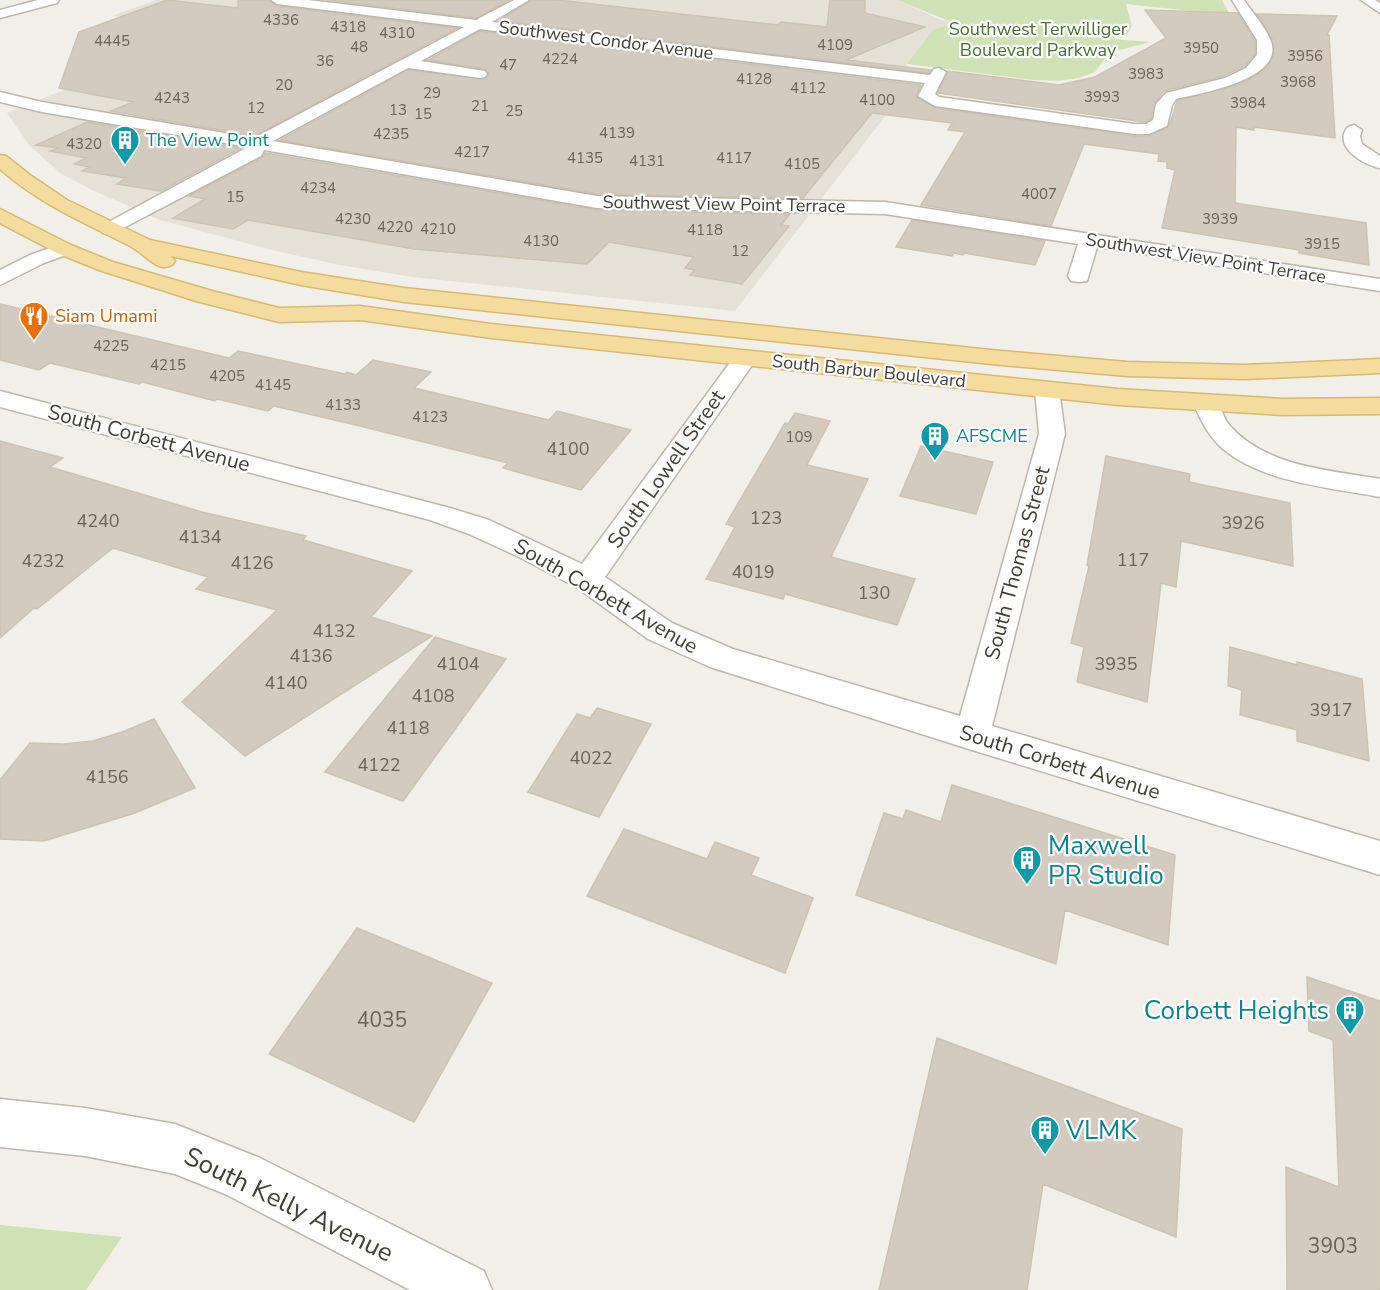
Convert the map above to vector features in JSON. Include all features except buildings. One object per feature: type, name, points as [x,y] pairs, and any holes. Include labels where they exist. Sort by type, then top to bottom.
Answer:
[{"type":"main road","name":"South Barbur Boulevard","points":[[0,160],[47,196],[110,229],[149,246],[165,261],[226,279],[308,297],[360,313]]},
{"type":"main road","name":"South Barbur Boulevard","points":[[0,215],[64,249],[151,280],[279,315],[360,313],[491,331],[1047,390],[1283,407],[1380,406]]},
{"type":"main road","points":[[149,246],[187,251],[315,281],[404,295],[991,357],[1127,369],[1192,372],[1380,366]]},
{"type":"street","points":[[0,14],[52,0]]},
{"type":"street","name":"Southwest Condor Avenue","points":[[284,0],[934,80]]},
{"type":"street","points":[[110,229],[255,152],[258,143],[523,0]]},
{"type":"street","points":[[947,67],[940,70],[934,80],[926,96],[929,99],[1135,129],[1155,127],[1161,123],[1164,104],[1171,96],[1235,78],[1251,71],[1264,56],[1264,40],[1238,0]]},
{"type":"street","points":[[1367,0],[1380,9]]},
{"type":"street","points":[[406,63],[480,74]]},
{"type":"street","name":"Southwest View Point Terrace","points":[[0,97],[42,107],[612,204],[885,208],[1380,285]]},
{"type":"street","points":[[1354,130],[1351,136],[1352,144],[1358,151],[1380,163]]},
{"type":"street","points":[[1079,276],[1089,239]]},
{"type":"street","points":[[0,279],[37,259],[64,249]]},
{"type":"street","name":"South Lowell Street","points":[[587,580],[745,358]]},
{"type":"street","name":"South Thomas Street","points":[[972,735],[1052,434],[1047,390]]},
{"type":"street","name":"South Corbett Avenue","points":[[0,399],[440,514],[500,536],[587,580],[660,631],[689,645],[784,679],[1380,858]]},
{"type":"street","points":[[1206,403],[1218,428],[1247,453],[1286,468],[1380,488]]},
{"type":"street","name":"South Kelly Avenue","points":[[0,1123],[85,1132],[176,1149],[242,1176],[465,1290]]},
{"type":"shaded area","points":[[156,0],[897,0],[942,20],[956,23],[907,64],[910,84],[735,311],[412,277],[340,265],[272,250],[160,220],[60,173],[29,145],[7,113],[213,30],[112,16]]},
{"type":"green space","name":"Southwest Terwilliger Boulevard Parkway","points":[[897,0],[1222,0],[1230,15],[1126,4],[1132,26],[1127,34],[1111,39],[1150,42],[1109,53],[1095,72],[1079,78],[1057,81],[907,64],[933,30],[954,23]]},
{"type":"green space","points":[[0,1225],[122,1237],[86,1290],[0,1290]]},
{"type":"place","name":"The View Point","points":[[125,166]]},
{"type":"place","name":"Siam Umami","points":[[34,342]]},
{"type":"place","name":"AFSCME","points":[[935,462]]},
{"type":"place","name":"Maxwell PR Studio","points":[[1027,886]]},
{"type":"place","name":"Corbett Heights","points":[[1350,1036]]},
{"type":"place","name":"VLMK","points":[[1045,1156]]}]
